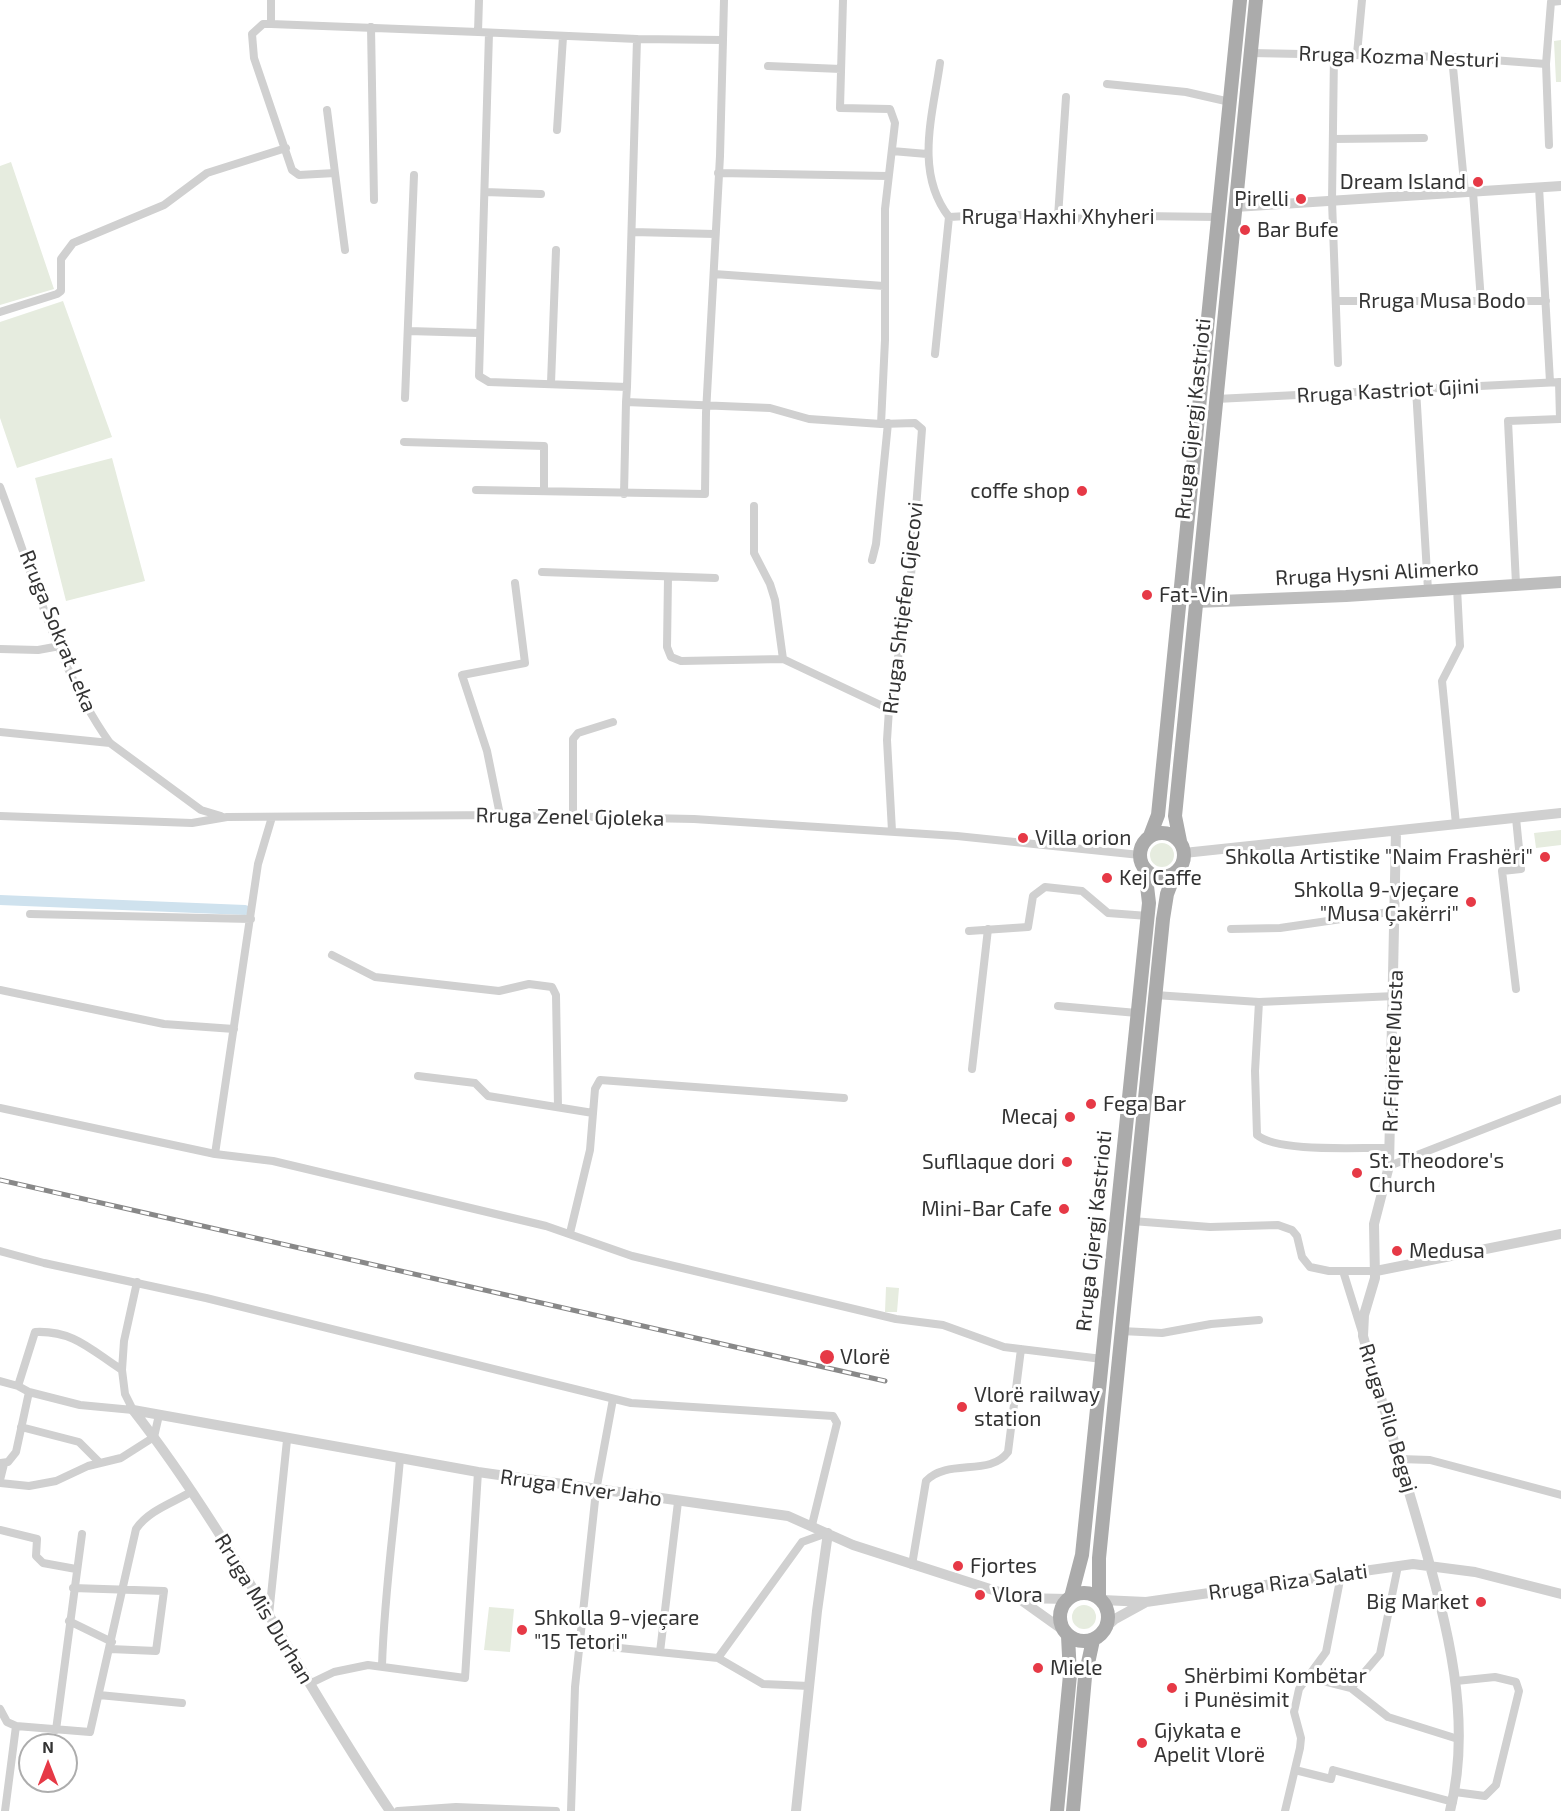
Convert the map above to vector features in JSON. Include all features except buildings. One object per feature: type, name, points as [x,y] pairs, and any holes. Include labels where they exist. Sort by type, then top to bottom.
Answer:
[{"type":"main road","name":"Rruga Gjergj Kastrioti","points":[[1150,836],[1158,815],[1240,0]]},
{"type":"main road","name":"Rruga Gjergj Kastrioti","points":[[1182,847],[1175,816],[1256,0]]},
{"type":"main road","name":"Rruga Hysni Alimerko","points":[[1196,602],[1561,582]]},
{"type":"main road","points":[[1169,834],[1182,847],[1181,866],[1175,873],[1160,877],[1145,869],[1140,855],[1141,848],[1150,836],[1169,834]]},
{"type":"main road","name":"Rruga Gjergj Kastrioti","points":[[1070,1598],[1082,1555],[1148,916],[1150,892],[1145,869]]},
{"type":"main road","name":"Rruga Gjergj Kastrioti","points":[[1100,1599],[1099,1558],[1155,995],[1165,905],[1175,873]]},
{"type":"main road","points":[[1057,1811],[1070,1675],[1066,1633],[1060,1614],[1070,1598],[1085,1593],[1100,1599],[1107,1610],[1106,1627],[1093,1640],[1086,1677],[1073,1811]]},
{"type":"main road","points":[[1066,1633],[1080,1641],[1093,1640]]},
{"type":"street","points":[[271,0],[271,24]]},
{"type":"street","points":[[478,32],[479,0]]},
{"type":"street","points":[[476,490],[705,494],[724,0]]},
{"type":"street","points":[[843,0],[840,108],[890,109],[893,112],[895,123],[888,176],[884,286],[884,424],[876,544],[872,560]]},
{"type":"street","points":[[1357,54],[1362,0]]},
{"type":"street","points":[[1550,145],[1546,64],[1551,2],[1561,1]]},
{"type":"street","points":[[335,173],[294,174],[282,149],[251,45],[252,34],[257,27],[271,24],[563,37],[723,40]]},
{"type":"street","points":[[371,27],[374,200]]},
{"type":"street","points":[[489,33],[477,371],[482,381],[627,387]]},
{"type":"street","points":[[557,130],[563,37]]},
{"type":"street","points":[[624,494],[637,39]]},
{"type":"street","name":"Rruga Kozma Nesturi","points":[[1251,52],[1452,57],[1546,64]]},
{"type":"street","points":[[1334,54],[1332,201],[1338,363]]},
{"type":"street","points":[[1452,57],[1481,301]]},
{"type":"street","name":"Rruga Haxhi Xhyheri","points":[[940,63],[927,154],[932,181],[943,209],[949,217],[1003,214],[1058,217],[1218,217]]},
{"type":"street","points":[[768,66],[841,69]]},
{"type":"street","points":[[1107,84],[1186,92],[1230,102]]},
{"type":"street","points":[[1058,217],[1066,97]]},
{"type":"street","points":[[327,110],[345,250]]},
{"type":"street","points":[[1333,139],[1424,138]]},
{"type":"street","points":[[0,312],[61,291],[61,259],[73,243],[164,206],[207,173],[282,149]]},
{"type":"street","points":[[892,151],[927,154]]},
{"type":"street","points":[[718,173],[888,176]]},
{"type":"street","points":[[405,398],[414,175]]},
{"type":"street","points":[[1235,207],[1561,186]]},
{"type":"street","points":[[1516,584],[1508,421],[1560,418],[1546,301],[1539,187]]},
{"type":"street","points":[[485,192],[541,194]]},
{"type":"street","points":[[935,354],[949,217]]},
{"type":"street","points":[[632,232],[715,234]]},
{"type":"street","points":[[551,383],[556,250]]},
{"type":"street","points":[[714,274],[884,286]]},
{"type":"street","name":"Rruga Musa Bodo","points":[[1337,302],[1546,301]]},
{"type":"street","points":[[408,331],[478,333]]},
{"type":"street","name":"Rruga Kastriot Gjini","points":[[1216,399],[1557,382]]},
{"type":"street","points":[[1416,389],[1428,590]]},
{"type":"street","points":[[627,402],[770,408],[809,419],[884,424]]},
{"type":"street","name":"Rruga Shtjefen Gjecovi","points":[[884,424],[915,423],[922,429],[910,589],[889,709],[887,740],[892,831]]},
{"type":"street","points":[[404,442],[544,446],[544,491]]},
{"type":"street","name":"Rruga Sokrat Leka","points":[[0,486],[60,646],[84,701],[110,743],[201,810],[227,817]]},
{"type":"street","points":[[754,506],[754,553],[770,584],[775,600],[783,659]]},
{"type":"street","points":[[542,572],[715,578]]},
{"type":"street","points":[[668,577],[667,647],[670,657],[681,661],[783,659],[889,709]]},
{"type":"street","points":[[500,815],[487,751],[462,675],[525,663],[514,583]]},
{"type":"street","points":[[1456,824],[1442,681],[1460,646],[1457,588]]},
{"type":"street","points":[[0,649],[38,650],[60,646]]},
{"type":"street","points":[[573,816],[573,739],[578,733],[613,722]]},
{"type":"street","points":[[0,732],[110,743]]},
{"type":"street","points":[[1182,847],[1396,831],[1561,813]]},
{"type":"street","name":"Rruga Zenel Gjoleka","points":[[0,816],[192,823],[227,817],[500,815],[694,819],[892,831],[1140,855]]},
{"type":"street","points":[[215,1154],[258,864],[272,817]]},
{"type":"street","points":[[1516,818],[1521,869],[1502,871],[1516,989]]},
{"type":"street","name":"Rr.Fiqirete Musta","points":[[1376,1271],[1374,1224],[1389,1166],[1390,1148],[1395,996],[1396,831]]},
{"type":"street","points":[[969,931],[1028,927],[1033,896],[1046,887],[1082,891],[1108,913],[1148,916]]},
{"type":"street","points":[[1231,929],[1280,928],[1396,911]]},
{"type":"street","points":[[30,914],[251,919]]},
{"type":"street","points":[[972,1069],[988,929]]},
{"type":"street","points":[[332,955],[375,977],[499,991],[529,984],[552,987],[556,995],[558,1107]]},
{"type":"street","points":[[0,990],[164,1024],[234,1029]]},
{"type":"street","points":[[1155,995],[1259,1002],[1395,996]]},
{"type":"street","points":[[1259,1002],[1255,1071],[1257,1135],[1267,1140],[1299,1147],[1390,1148]]},
{"type":"street","points":[[1058,1006],[1137,1013]]},
{"type":"street","points":[[418,1076],[475,1083],[488,1096],[593,1113]]},
{"type":"street","points":[[570,1233],[588,1165],[596,1083],[600,1080],[844,1098]]},
{"type":"street","points":[[1389,1166],[1561,1099]]},
{"type":"street","points":[[0,1108],[215,1154],[273,1161],[570,1233],[632,1256],[896,1319],[943,1325],[990,1343],[1102,1359]]},
{"type":"street","points":[[1132,1221],[1210,1227],[1278,1225],[1292,1230],[1297,1236],[1305,1263],[1319,1269],[1343,1271],[1376,1271],[1561,1234]]},
{"type":"street","points":[[0,1251],[44,1263],[137,1282],[632,1403],[833,1416],[837,1424],[812,1525]]},
{"type":"street","points":[[1343,1271],[1363,1336]]},
{"type":"street","name":"Rruga Pilo Begaj","points":[[1376,1271],[1364,1315],[1363,1336],[1443,1610],[1456,1681],[1458,1739],[1453,1802]]},
{"type":"street","points":[[134,1410],[125,1394],[122,1370],[124,1341],[137,1282]]},
{"type":"street","points":[[1121,1331],[1162,1334],[1211,1324],[1259,1320]]},
{"type":"street","points":[[18,1386],[35,1332],[54,1331],[78,1340],[122,1370]]},
{"type":"street","points":[[912,1565],[926,1481],[946,1468],[992,1463],[1008,1452],[1022,1349]]},
{"type":"street","points":[[0,1381],[29,1392],[80,1405],[134,1410]]},
{"type":"street","points":[[29,1392],[14,1457],[2,1464],[0,1482],[43,1485],[79,1469],[121,1458],[154,1437],[159,1415]]},
{"type":"street","points":[[571,1811],[574,1687],[596,1491],[613,1399]]},
{"type":"street","name":"Rruga Enver Jaho","points":[[134,1410],[287,1440],[596,1491],[775,1513],[812,1525],[853,1545],[1018,1598]]},
{"type":"street","name":"Rruga Mis Durhan","points":[[134,1410],[191,1492],[390,1811]]},
{"type":"street","points":[[21,1427],[78,1442],[100,1463]]},
{"type":"street","points":[[269,1615],[287,1440]]},
{"type":"street","points":[[1400,1458],[1436,1462],[1561,1495]]},
{"type":"street","points":[[382,1666],[385,1602],[393,1547],[400,1459]]},
{"type":"street","points":[[309,1684],[351,1667],[382,1666],[465,1678],[478,1472]]},
{"type":"street","points":[[0,1709],[7,1722],[16,1726],[90,1732],[124,1591],[134,1539],[142,1520],[191,1492]]},
{"type":"street","points":[[660,1652],[678,1502]]},
{"type":"street","points":[[0,1530],[38,1539],[36,1556],[43,1563],[76,1569]]},
{"type":"street","points":[[718,1658],[802,1542],[828,1533],[796,1811]]},
{"type":"street","points":[[56,1730],[82,1534]]},
{"type":"street","name":"Rruga Riza Salati","points":[[1146,1602],[1398,1566],[1430,1565],[1475,1572],[1561,1594]]},
{"type":"street","points":[[1351,1688],[1380,1654],[1398,1566]]},
{"type":"street","points":[[1286,1811],[1301,1738],[1294,1712],[1299,1689],[1307,1677],[1316,1670],[1326,1652],[1341,1575]]},
{"type":"street","points":[[69,1621],[111,1646],[156,1651],[164,1591],[74,1588]]},
{"type":"street","points":[[1018,1598],[1070,1598]]},
{"type":"street","points":[[1018,1598],[1066,1633]]},
{"type":"street","points":[[1100,1599],[1146,1602]]},
{"type":"street","points":[[1106,1627],[1115,1618],[1146,1602]]},
{"type":"street","points":[[580,1644],[718,1658],[762,1684],[809,1686]]},
{"type":"street","points":[[1307,1677],[1351,1688],[1388,1717],[1458,1739]]},
{"type":"street","points":[[1295,1770],[1331,1779],[1333,1770],[1453,1802],[1485,1796],[1496,1785],[1519,1691],[1516,1682],[1500,1678],[1456,1681]]},
{"type":"street","points":[[99,1695],[182,1703]]},
{"type":"street","points":[[5,1811],[16,1726]]},
{"type":"street","points":[[398,1811],[456,1807],[556,1811]]},
{"type":"shaded area","points":[[1561,40],[1561,82],[1556,82],[1554,41]]},
{"type":"shaded area","points":[[11,162],[54,289],[0,305],[0,166]]},
{"type":"shaded area","points":[[63,301],[112,437],[17,468],[0,418],[0,322]]},
{"type":"shaded area","points":[[112,458],[145,581],[66,601],[35,478]]},
{"type":"shaded area","points":[[1561,830],[1561,845],[1536,848],[1534,833]]},
{"type":"shaded area","points":[[1162,843],[1171,846],[1174,855],[1171,864],[1162,867],[1153,864],[1150,855],[1153,846]]},
{"type":"shaded area","points":[[886,1287],[899,1288],[897,1312],[885,1312]]},
{"type":"shaded area","points":[[1084,1605],[1089,1606],[1095,1612],[1095,1622],[1089,1628],[1084,1629],[1079,1628],[1073,1622],[1072,1617],[1073,1612],[1079,1606]]},
{"type":"shaded area","points":[[489,1607],[514,1609],[510,1652],[484,1650]]},
{"type":"waterway","points":[[0,900],[245,910]]},
{"type":"railway","points":[[0,1180],[885,1381]]},
{"type":"place","name":"Dream Island","points":[[1478,182]]},
{"type":"place","name":"Pirelli","points":[[1301,199]]},
{"type":"place","name":"Bar Bufe","points":[[1245,230]]},
{"type":"place","name":"coffe shop","points":[[1082,491]]},
{"type":"place","name":"Fat-Vin","points":[[1147,595]]},
{"type":"place","name":"Villa orion","points":[[1023,838]]},
{"type":"place","name":"Shkolla Artistike \"Naim Frashëri\"","points":[[1545,857]]},
{"type":"place","name":"Kej Caffe","points":[[1107,878]]},
{"type":"place","name":"Shkolla 9-vjeçare \"Musa Çakërri\"","points":[[1471,902]]},
{"type":"place","name":"Fega Bar","points":[[1091,1104]]},
{"type":"place","name":"Mecaj","points":[[1070,1117]]},
{"type":"place","name":"Sufllaque dori","points":[[1067,1162]]},
{"type":"place","name":"St. Theodore's Church","points":[[1357,1173]]},
{"type":"place","name":"Mini-Bar Cafe","points":[[1064,1209]]},
{"type":"place","name":"Medusa","points":[[1397,1251]]},
{"type":"place","name":"Vlorë","points":[[827,1357]]},
{"type":"place","name":"Vlorë railway station","points":[[962,1407]]},
{"type":"place","name":"Fjortes","points":[[958,1566]]},
{"type":"place","name":"Vlora","points":[[980,1595]]},
{"type":"place","name":"Big Market","points":[[1481,1602]]},
{"type":"place","name":"Shkolla 9-vjeçare \"15 Tetori\"","points":[[522,1630]]},
{"type":"place","name":"Miele","points":[[1038,1668]]},
{"type":"place","name":"Shërbimi Kombëtar i Punësimit","points":[[1172,1688]]},
{"type":"place","name":"Gjykata e Apelit Vlorë","points":[[1142,1743]]}]
